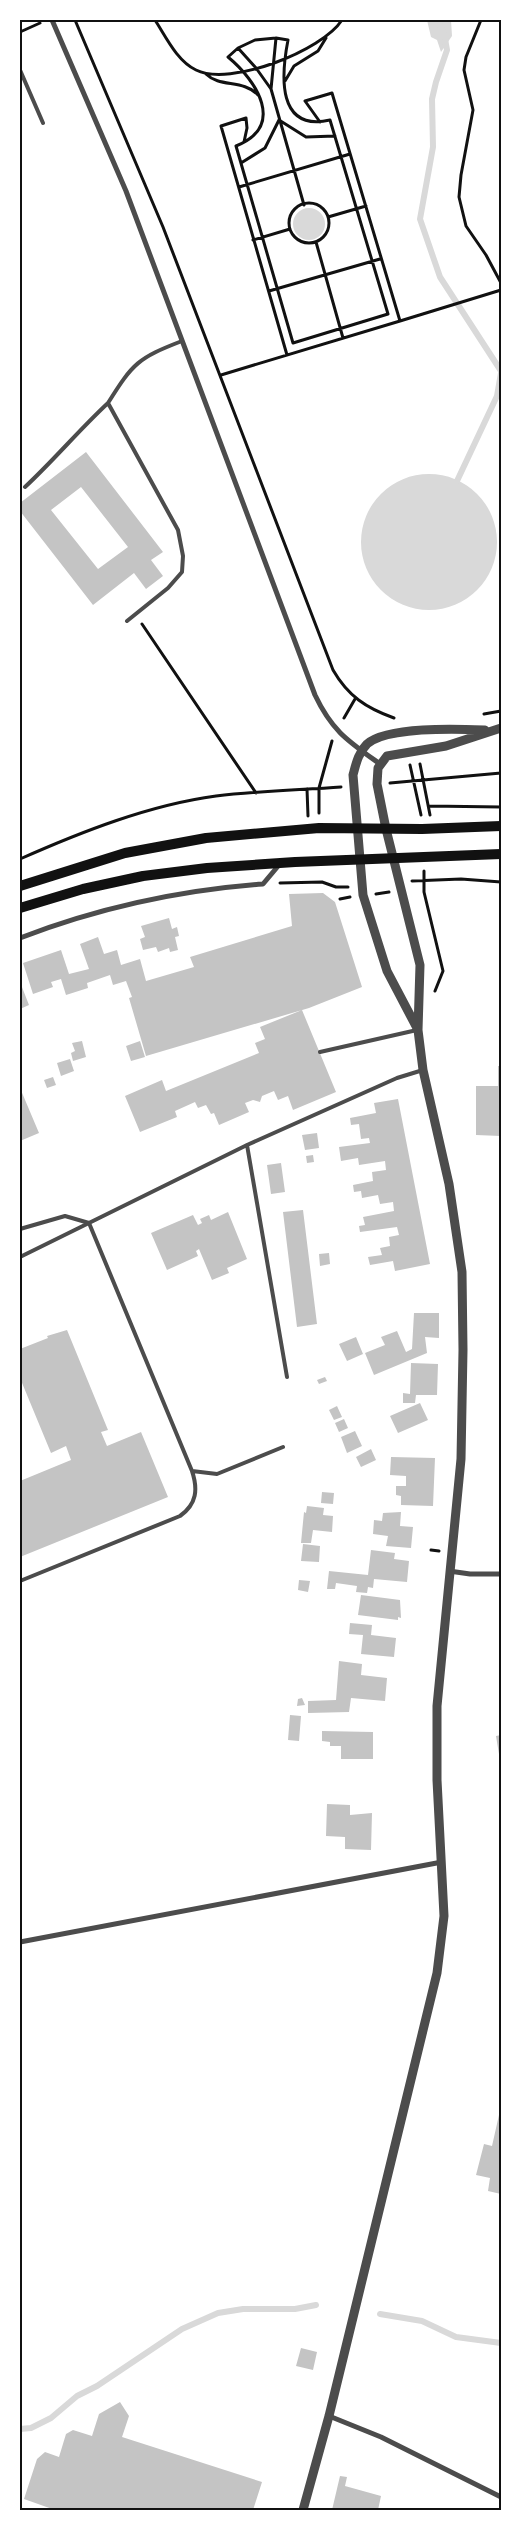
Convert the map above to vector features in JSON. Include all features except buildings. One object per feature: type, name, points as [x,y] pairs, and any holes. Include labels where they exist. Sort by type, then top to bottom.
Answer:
[{"type":"main road","points":[[20,886],[107,858],[164,844],[264,832],[356,828],[501,826]]},
{"type":"main road","points":[[20,908],[83,889],[143,876],[207,868],[359,859],[501,854]]},
{"type":"street","points":[[52,20],[126,191],[315,695],[326,718],[362,751],[380,764]]},
{"type":"street","points":[[418,1030],[387,972],[362,891],[353,775],[357,758],[375,739],[403,733],[443,728],[491,730]]},
{"type":"street","points":[[303,2510],[329,2416],[437,1973],[444,1916],[437,1780],[437,1706],[461,1460],[462,1272],[449,1184],[423,1070],[418,1030],[420,965],[386,829],[377,784],[380,764],[390,754],[446,746],[501,728]]},
{"type":"street","points":[[20,938],[153,899],[223,887],[264,884],[280,863]]},
{"type":"street","points":[[449,1571],[470,1574],[501,1574]]},
{"type":"street","points":[[20,1942],[442,1862]]},
{"type":"street","points":[[329,2416],[381,2437],[501,2496]]},
{"type":"lane","points":[[20,70],[43,123]]},
{"type":"lane","points":[[25,487],[56,458],[83,426],[108,403],[134,365],[152,353],[182,341]]},
{"type":"lane","points":[[108,403],[178,530],[183,556],[182,572],[168,588],[128,621]]},
{"type":"lane","points":[[320,1052],[418,1030]]},
{"type":"lane","points":[[20,1257],[247,1145],[397,1078],[423,1070]]},
{"type":"lane","points":[[247,1145],[287,1377]]},
{"type":"lane","points":[[20,1229],[65,1216],[89,1223]]},
{"type":"lane","points":[[20,1581],[180,1516],[194,1501],[196,1481],[89,1223]]},
{"type":"lane","points":[[192,1471],[217,1474],[283,1447]]},
{"type":"path","points":[[20,32],[45,20]]},
{"type":"path","points":[[75,20],[163,227],[326,654],[339,681],[355,699],[378,712],[401,721]]},
{"type":"path","points":[[155,20],[183,62],[206,74],[213,82],[228,82],[252,89],[260,97]]},
{"type":"path","points":[[284,84],[294,66],[318,51],[342,20]]},
{"type":"path","points":[[481,20],[468,49],[464,70],[473,110],[459,184],[459,197],[466,226],[501,283]]},
{"type":"path","points":[[206,74],[244,71],[256,68],[284,59],[328,36]]},
{"type":"path","points":[[266,38],[276,38],[288,40],[284,59],[286,96],[295,114],[302,120],[320,122],[330,120],[388,314],[293,343],[236,146],[244,143],[256,134],[261,125],[263,110],[260,97],[244,71],[228,57],[238,48],[266,38]]},
{"type":"path","points":[[270,89],[276,38]]},
{"type":"path","points":[[238,48],[256,68],[270,89],[304,205]]},
{"type":"path","points":[[320,122],[305,101],[332,93],[400,321]]},
{"type":"path","points":[[244,143],[247,128],[246,118],[220,126],[287,355]]},
{"type":"path","points":[[279,120],[306,137],[335,136]]},
{"type":"path","points":[[241,163],[265,148],[279,120]]},
{"type":"path","points":[[239,187],[350,154]]},
{"type":"path","points":[[304,205],[321,207],[328,217],[327,232],[316,242],[310,243],[298,239],[290,229],[292,214],[304,205]]},
{"type":"path","points":[[328,217],[366,206]]},
{"type":"path","points":[[253,240],[290,229]]},
{"type":"path","points":[[316,242],[344,338]]},
{"type":"path","points":[[269,291],[380,258]]},
{"type":"path","points":[[221,375],[501,290]]},
{"type":"path","points":[[135,615],[256,793]]},
{"type":"path","points":[[413,781],[501,773]]},
{"type":"path","points":[[20,859],[94,829],[168,806],[215,796],[354,786]]},
{"type":"path","points":[[429,806],[501,807]]},
{"type":"path","points":[[443,971],[424,889],[424,880],[461,879],[501,882]]},
{"type":"path","points":[[264,884],[322,882],[336,887],[362,891],[424,889]]},
{"type":"path","points":[[340,899],[362,891]]},
{"type":"shaded area","points":[[427,20],[451,20],[452,36],[441,52],[437,40],[431,37]]},
{"type":"shaded area","points":[[309,208],[315,209],[320,213],[324,218],[324,230],[320,235],[315,239],[309,240],[303,239],[298,235],[294,230],[293,224],[294,218],[298,213],[303,209]]},
{"type":"shaded area","points":[[429,474],[455,480],[477,494],[491,516],[497,542],[491,568],[477,590],[455,604],[429,610],[403,604],[381,590],[367,568],[361,542],[367,516],[381,494],[403,480]]},
{"type":"waterway","points":[[437,20],[444,33],[447,50],[432,99],[433,147],[420,219],[440,277],[501,371]]},
{"type":"waterway","points":[[457,481],[497,396],[501,373]]},
{"type":"waterway","points":[[20,2429],[31,2428],[51,2418],[77,2396],[97,2386],[182,2329],[218,2313],[243,2309],[295,2309],[316,2305]]},
{"type":"waterway","points":[[380,2314],[422,2321],[456,2337],[501,2343]]}]
